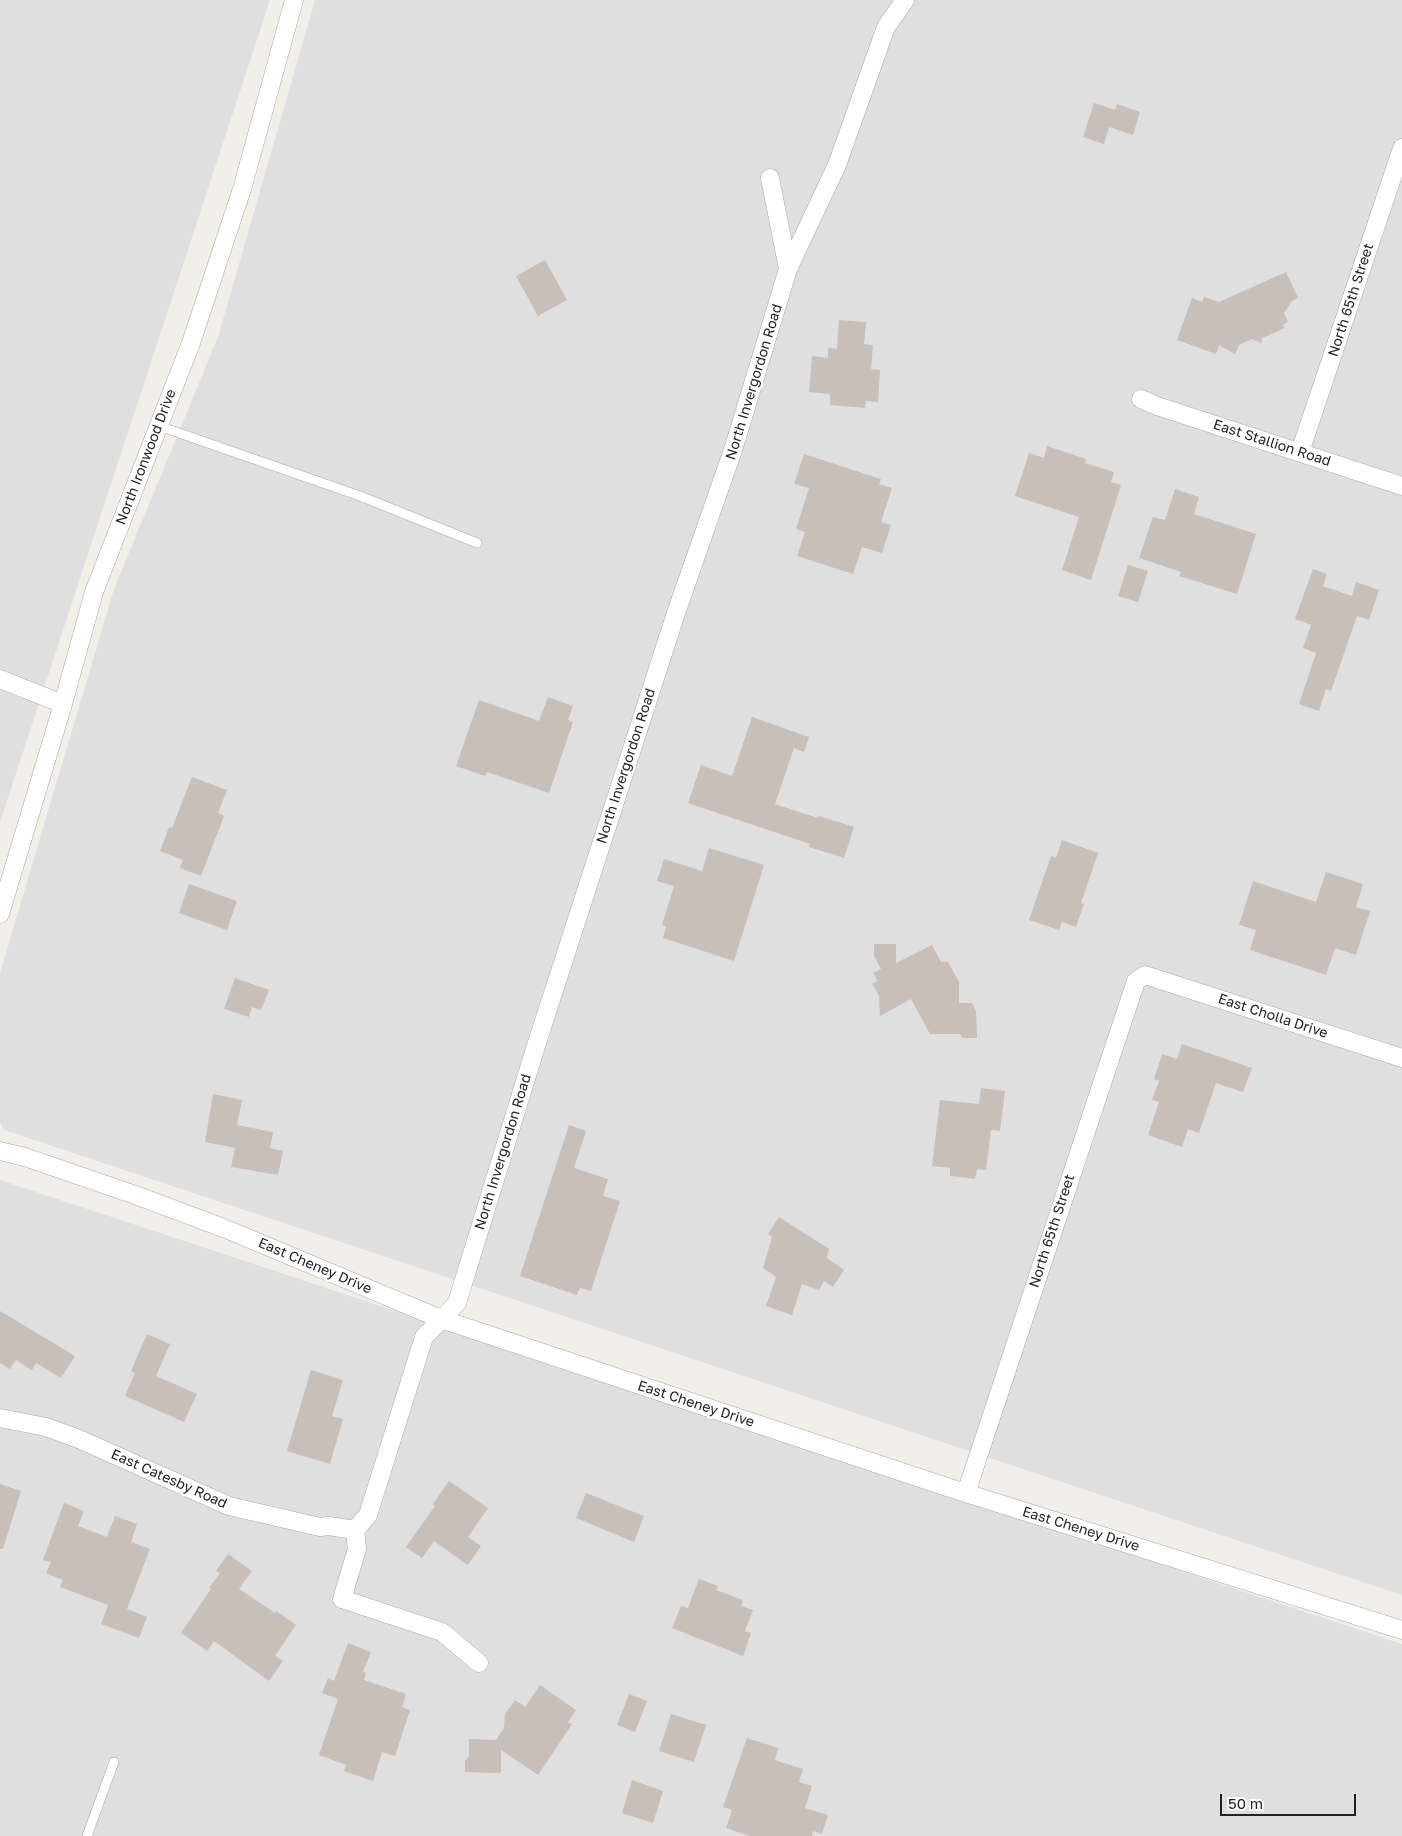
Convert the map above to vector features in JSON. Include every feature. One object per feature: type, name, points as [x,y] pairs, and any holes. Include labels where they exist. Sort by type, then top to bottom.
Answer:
[{"type":"street","name":"North Ironwood Drive","points":[[0,914],[63,704],[94,592],[191,343],[242,189],[294,0]]},
{"type":"street","name":"North Invergordon Road","points":[[355,1530],[368,1515],[424,1337],[457,1303],[538,1038],[676,613],[733,450],[788,270],[837,165],[886,27],[905,0]]},
{"type":"street","name":"North 65th Street","points":[[1300,452],[1402,148]]},
{"type":"street","points":[[770,178],[788,270]]},
{"type":"street","name":"East Stallion Road","points":[[1142,399],[1157,406],[1402,486]]},
{"type":"street","points":[[0,679],[63,704]]},
{"type":"street","name":"North 65th Street","points":[[966,1493],[1136,981],[1145,975]]},
{"type":"street","name":"East Cholla Drive","points":[[1145,975],[1402,1058]]},
{"type":"street","name":"East Cheney Drive","points":[[0,1151],[25,1157],[226,1229],[441,1319],[966,1493],[1402,1630]]},
{"type":"street","name":"East Catesby Road","points":[[0,1418],[46,1427],[79,1439],[229,1506],[320,1527],[328,1526],[355,1530]]},
{"type":"street","points":[[355,1530],[357,1549],[342,1599],[442,1632],[479,1663]]},
{"type":"lane","points":[[159,426],[360,496],[477,544]]},
{"type":"lane","points":[[88,1836],[114,1762]]},
{"type":"shaded area","points":[[0,0],[270,0],[0,822]]},
{"type":"shaded area","points":[[315,0],[1402,0],[1402,1595],[4,1130],[0,1122],[0,973],[114,589],[218,337]]},
{"type":"shaded area","points":[[0,1180],[1402,1644],[1402,1836],[0,1836]]},
{"type":"building","points":[[1094,103],[1115,110],[1117,104],[1140,112],[1133,135],[1109,127],[1104,144],[1083,137]]},
{"type":"building","points":[[545,260],[567,300],[538,316],[516,276]]},
{"type":"building","points":[[1286,272],[1298,298],[1292,301],[1284,313],[1288,322],[1283,325],[1285,328],[1262,338],[1261,343],[1252,339],[1239,345],[1235,354],[1219,345],[1216,354],[1177,340],[1192,298],[1202,302],[1204,297],[1219,302]]},
{"type":"building","points":[[839,320],[866,322],[864,344],[873,345],[871,369],[880,370],[878,402],[866,401],[865,408],[830,405],[830,394],[809,392],[812,356],[828,358],[828,348],[837,349]]},
{"type":"building","points":[[1047,446],[1086,459],[1085,463],[1114,472],[1111,482],[1121,485],[1091,580],[1062,570],[1079,517],[1015,496],[1029,453],[1044,458]]},
{"type":"building","points":[[804,454],[881,479],[879,484],[892,488],[881,522],[891,525],[882,553],[862,547],[853,574],[797,556],[805,532],[796,529],[809,488],[794,484]]},
{"type":"building","points":[[1175,489],[1199,497],[1194,514],[1256,534],[1237,594],[1179,576],[1181,572],[1139,558],[1153,517],[1165,520]]},
{"type":"building","points":[[1128,565],[1148,571],[1138,602],[1118,596]]},
{"type":"building","points":[[1313,569],[1327,574],[1323,586],[1352,596],[1356,582],[1379,590],[1369,620],[1357,616],[1331,691],[1326,689],[1319,711],[1299,704],[1316,653],[1303,648],[1311,625],[1295,619]]},
{"type":"building","points":[[548,697],[573,706],[568,720],[573,722],[549,793],[487,772],[485,776],[456,766],[479,700],[539,721]]},
{"type":"building","points":[[752,717],[809,737],[804,752],[794,748],[775,804],[854,827],[844,858],[809,847],[810,844],[688,803],[701,765],[732,776]]},
{"type":"building","points":[[192,777],[227,790],[218,813],[224,816],[201,876],[180,868],[183,860],[160,851],[169,827],[172,828]]},
{"type":"building","points":[[1062,840],[1098,853],[1081,903],[1084,904],[1076,927],[1062,922],[1059,930],[1029,920],[1051,856],[1056,858]]},
{"type":"building","points":[[709,848],[764,865],[734,961],[663,938],[666,927],[662,925],[674,886],[657,881],[664,859],[702,871]]},
{"type":"building","points":[[1326,872],[1363,884],[1356,907],[1370,911],[1356,955],[1335,948],[1326,975],[1250,950],[1256,930],[1239,925],[1253,881],[1316,902]]},
{"type":"building","points":[[189,884],[237,901],[227,930],[179,913]]},
{"type":"building","points":[[874,944],[896,944],[896,963],[932,945],[941,962],[948,962],[959,982],[959,1003],[972,1003],[976,1011],[977,1038],[963,1038],[960,1034],[930,1034],[911,999],[880,1016],[879,995],[872,984],[878,981],[873,973],[881,969],[874,956]]},
{"type":"building","points":[[235,978],[269,990],[261,1010],[252,1007],[249,1017],[224,1009]]},
{"type":"building","points":[[1182,1044],[1252,1068],[1243,1092],[1216,1083],[1199,1133],[1188,1129],[1182,1147],[1148,1135],[1159,1102],[1152,1100],[1159,1081],[1154,1079],[1162,1054],[1177,1059]]},
{"type":"building","points":[[981,1088],[1005,1091],[1000,1131],[991,1130],[986,1170],[977,1169],[975,1179],[950,1176],[950,1168],[932,1166],[940,1100],[979,1104]]},
{"type":"building","points":[[213,1094],[242,1100],[237,1125],[273,1132],[270,1148],[283,1151],[278,1175],[231,1167],[235,1148],[205,1142]]},
{"type":"building","points":[[569,1125],[586,1131],[574,1168],[608,1179],[603,1196],[620,1201],[591,1291],[580,1288],[577,1295],[520,1276]]},
{"type":"building","points":[[779,1217],[829,1249],[827,1258],[844,1270],[833,1287],[824,1281],[819,1290],[802,1284],[792,1315],[766,1306],[776,1277],[763,1268],[772,1237],[768,1234]]},
{"type":"building","points":[[0,1311],[75,1356],[61,1378],[36,1363],[32,1370],[16,1360],[10,1369],[0,1363]]},
{"type":"building","points":[[147,1334],[170,1344],[156,1376],[197,1394],[184,1422],[125,1396],[135,1373],[131,1371]]},
{"type":"building","points":[[311,1370],[343,1380],[332,1416],[343,1419],[330,1464],[287,1451]]},
{"type":"building","points":[[449,1481],[488,1508],[468,1537],[481,1546],[468,1565],[434,1541],[422,1558],[406,1547],[435,1506],[433,1504]]},
{"type":"building","points":[[0,1484],[21,1491],[3,1549],[0,1549]]},
{"type":"building","points":[[586,1493],[644,1516],[634,1542],[576,1518]]},
{"type":"building","points":[[64,1503],[84,1511],[78,1526],[107,1537],[115,1516],[137,1524],[131,1542],[150,1549],[127,1609],[147,1617],[139,1638],[101,1624],[108,1605],[60,1587],[63,1580],[46,1573],[51,1562],[43,1560]]},
{"type":"building","points":[[228,1554],[252,1571],[239,1589],[296,1625],[275,1656],[283,1661],[269,1681],[214,1641],[207,1651],[181,1633],[211,1589],[209,1588],[220,1573],[216,1571]]},
{"type":"building","points":[[699,1579],[718,1586],[716,1590],[743,1600],[741,1606],[753,1610],[745,1631],[751,1633],[743,1656],[672,1628],[681,1606],[688,1608]]},
{"type":"building","points":[[348,1643],[371,1652],[363,1672],[366,1673],[364,1680],[406,1694],[402,1707],[410,1710],[395,1756],[382,1752],[373,1781],[344,1771],[346,1765],[319,1755],[338,1699],[322,1693],[328,1678],[334,1681]]},
{"type":"building","points":[[540,1685],[576,1710],[568,1722],[572,1724],[538,1775],[501,1750],[501,1773],[465,1772],[465,1761],[469,1756],[469,1739],[496,1740],[504,1728],[505,1714],[515,1700],[525,1707]]},
{"type":"building","points":[[629,1694],[647,1701],[635,1732],[617,1725]]},
{"type":"building","points":[[671,1714],[706,1725],[694,1762],[659,1751]]},
{"type":"building","points":[[747,1738],[778,1748],[775,1760],[803,1769],[799,1782],[812,1786],[805,1808],[828,1815],[822,1834],[813,1831],[812,1836],[750,1836],[726,1828],[732,1810],[723,1807]]},
{"type":"building","points":[[632,1780],[663,1791],[653,1823],[622,1813]]}]
